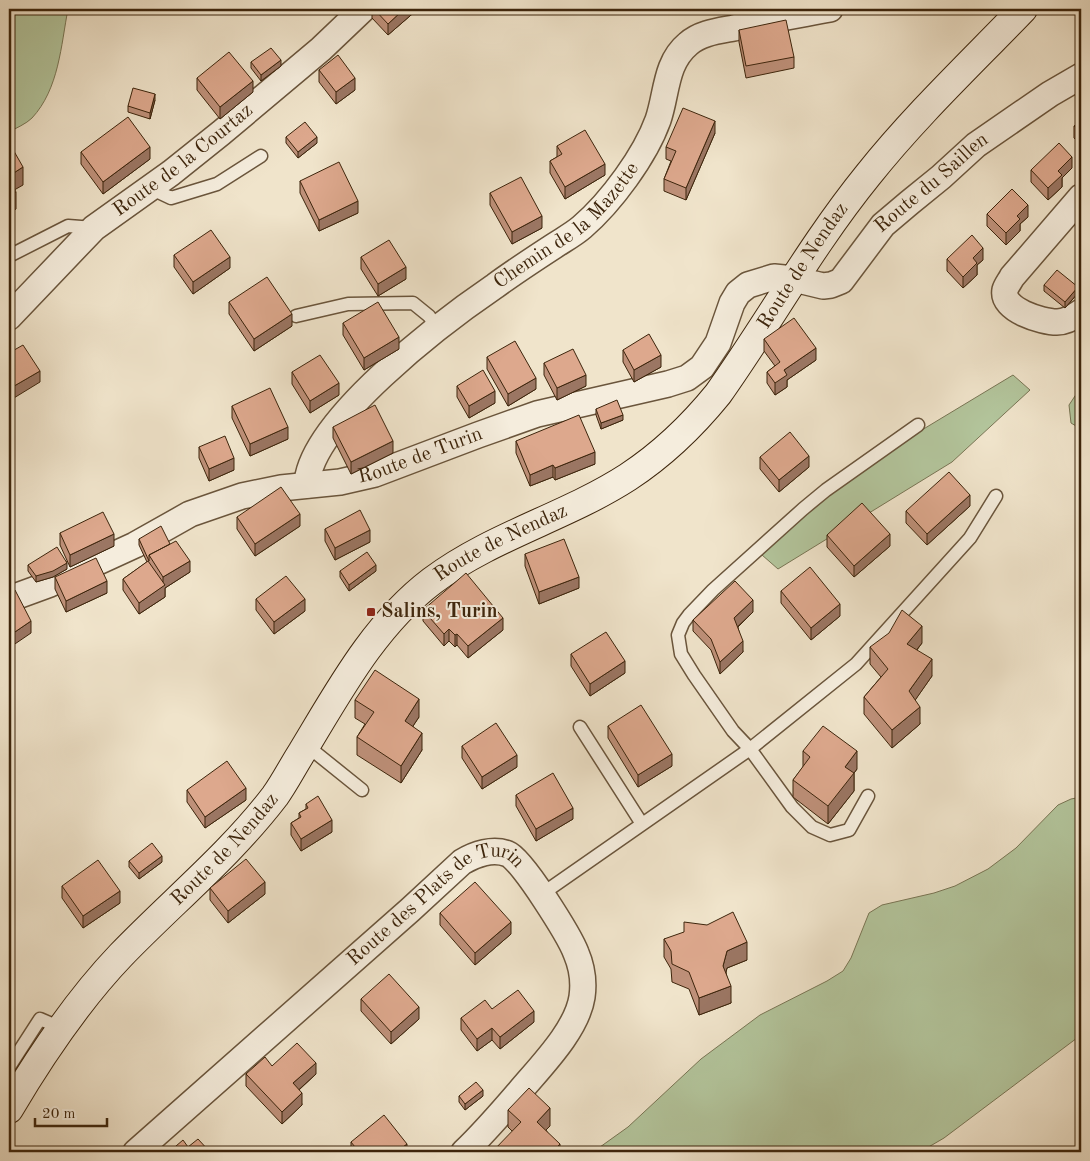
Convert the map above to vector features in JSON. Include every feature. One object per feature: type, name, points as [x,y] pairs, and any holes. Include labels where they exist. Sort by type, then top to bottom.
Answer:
[{"type":"main road","name":"Route de Nendaz","points":[[9,1109],[61,1028],[119,958],[230,848],[275,795],[362,655],[386,624],[431,582],[474,554],[596,495],[653,460],[678,440],[718,394],[828,229],[868,174],[917,119],[1023,9]]},
{"type":"street","name":"Route de la Courtaz","points":[[9,317],[94,228],[150,188],[221,133],[321,49],[363,9]]},
{"type":"street","name":"Chemin de la Mazette","points":[[307,485],[308,470],[328,432],[392,366],[493,287],[581,228],[596,214],[634,166],[648,144],[658,118],[672,64],[678,54],[689,43],[704,35],[762,21],[830,9]]},
{"type":"street","name":"Route du Saillen","points":[[794,279],[822,286],[841,281],[883,225],[908,202],[941,177],[976,145],[1050,94],[1081,76]]},
{"type":"street","points":[[1081,197],[1012,277],[1005,290],[1006,300],[1021,313],[1047,321],[1058,322],[1071,319],[1081,312]]},
{"type":"street","name":"Route de Turin","points":[[9,599],[50,584],[135,545],[190,514],[242,496],[307,485],[340,482],[375,474],[537,414],[687,378],[702,367],[718,343],[732,303],[738,294],[748,285],[769,277],[794,279]]},
{"type":"street","name":"Route des Plats de Turin","points":[[136,1152],[462,862],[470,856],[489,851],[509,854],[521,864],[542,894],[576,953],[583,979],[582,998],[579,1010],[565,1036],[481,1136],[464,1152]]},
{"type":"lane","points":[[150,188],[171,198],[217,184],[261,156]]},
{"type":"lane","points":[[9,256],[68,226],[94,228]]},
{"type":"lane","points":[[296,316],[348,304],[413,303],[429,316],[438,329]]},
{"type":"lane","points":[[868,796],[849,830],[830,835],[812,827],[792,807],[750,749],[733,731],[681,654],[678,635],[689,615],[713,590],[803,509],[826,490],[918,425]]},
{"type":"lane","points":[[542,894],[750,749],[856,664],[970,538],[996,496]]},
{"type":"lane","points":[[580,727],[642,824]]},
{"type":"lane","points":[[306,745],[362,790]]},
{"type":"lane","points":[[9,1066],[40,1019],[61,1028]]},
{"type":"green space","points":[[9,9],[68,9],[58,66],[48,94],[32,118],[9,132]]},
{"type":"green space","points":[[1013,375],[1030,390],[952,462],[778,569],[762,555],[795,516],[897,445]]},
{"type":"green space","points":[[1081,387],[1081,429],[1071,423],[1069,405]]},
{"type":"green space","points":[[1081,797],[1081,1035],[944,1138],[920,1152],[593,1152],[628,1127],[701,1059],[760,1015],[843,971],[851,958],[869,913],[882,905],[955,886],[988,869],[1016,848],[1058,805]]},
{"type":"building","points":[[374,9],[404,9],[388,24]]},
{"type":"building","points":[[786,20],[794,57],[746,66],[739,30]]},
{"type":"building","points":[[271,48],[281,60],[261,75],[251,62]]},
{"type":"building","points":[[229,52],[253,81],[220,107],[197,78]]},
{"type":"building","points":[[338,55],[355,78],[336,92],[319,70]]},
{"type":"building","points":[[133,88],[155,94],[150,113],[128,106]]},
{"type":"building","points":[[683,108],[715,121],[686,188],[664,179],[676,151],[666,147]]},
{"type":"building","points":[[128,117],[150,147],[103,182],[81,152]]},
{"type":"building","points":[[1081,119],[1081,133],[1074,126]]},
{"type":"building","points":[[305,122],[317,137],[298,152],[286,137]]},
{"type":"building","points":[[585,130],[605,164],[565,187],[550,161],[562,154],[557,146]]},
{"type":"building","points":[[1059,143],[1072,157],[1058,171],[1062,175],[1048,188],[1031,170]]},
{"type":"building","points":[[11,146],[23,167],[9,176],[9,148]]},
{"type":"building","points":[[339,162],[358,201],[319,220],[300,181]]},
{"type":"building","points":[[521,177],[542,216],[512,232],[490,193]]},
{"type":"building","points":[[9,178],[16,192],[9,196]]},
{"type":"building","points":[[1012,189],[1028,205],[1017,216],[1020,219],[1006,233],[987,214]]},
{"type":"building","points":[[211,230],[230,257],[193,282],[174,255]]},
{"type":"building","points":[[972,235],[983,248],[973,258],[977,263],[963,277],[947,259]]},
{"type":"building","points":[[389,240],[406,267],[378,284],[361,257]]},
{"type":"building","points":[[1057,270],[1078,287],[1065,302],[1044,285]]},
{"type":"building","points":[[267,277],[292,314],[254,339],[229,302]]},
{"type":"building","points":[[378,302],[399,337],[364,358],[343,323]]},
{"type":"building","points":[[794,318],[816,348],[784,370],[787,375],[775,383],[767,372],[780,362],[764,339]]},
{"type":"building","points":[[649,334],[661,355],[634,370],[623,350]]},
{"type":"building","points":[[515,341],[536,378],[508,394],[487,357]]},
{"type":"building","points":[[23,345],[40,371],[9,389],[9,353]]},
{"type":"building","points":[[573,349],[586,375],[557,388],[544,363]]},
{"type":"building","points":[[320,355],[339,383],[310,401],[292,372]]},
{"type":"building","points":[[483,370],[495,391],[469,406],[457,386]]},
{"type":"building","points":[[270,388],[288,427],[250,444],[232,406]]},
{"type":"building","points":[[617,400],[623,415],[601,423],[596,409]]},
{"type":"building","points":[[375,405],[393,441],[351,462],[333,427]]},
{"type":"building","points":[[579,415],[595,452],[555,468],[553,465],[530,475],[516,441]]},
{"type":"building","points":[[790,432],[809,456],[779,480],[760,457]]},
{"type":"building","points":[[225,436],[234,458],[209,469],[199,447]]},
{"type":"building","points":[[949,472],[970,495],[927,534],[906,511]]},
{"type":"building","points":[[281,487],[300,514],[255,544],[237,517]]},
{"type":"building","points":[[862,503],[890,534],[854,566],[827,535]]},
{"type":"building","points":[[360,510],[370,530],[335,548],[325,529]]},
{"type":"building","points":[[103,512],[114,534],[70,555],[60,533]]},
{"type":"building","points":[[161,526],[170,544],[149,555],[149,561],[139,539]]},
{"type":"building","points":[[564,539],[579,577],[539,592],[525,554]]},
{"type":"building","points":[[176,541],[190,561],[163,577],[149,555]]},
{"type":"building","points":[[57,547],[67,563],[53,571],[36,576],[28,565]]},
{"type":"building","points":[[367,552],[376,565],[349,585],[340,571]]},
{"type":"building","points":[[96,558],[107,581],[66,601],[55,577]]},
{"type":"building","points":[[148,561],[165,585],[139,603],[123,579]]},
{"type":"building","points":[[810,567],[840,604],[811,628],[781,591]]},
{"type":"building","points":[[466,573],[503,618],[468,646],[457,634],[455,635],[449,629],[444,634],[423,610]]},
{"type":"building","points":[[286,576],[305,599],[274,622],[256,599]]},
{"type":"building","points":[[735,581],[753,600],[734,618],[743,641],[720,662],[711,639],[693,620]]},
{"type":"building","points":[[15,590],[31,621],[9,636],[9,594]]},
{"type":"building","points":[[902,610],[922,626],[907,644],[932,659],[909,691],[920,707],[892,730],[864,697],[888,669],[870,647],[889,633]]},
{"type":"building","points":[[606,632],[625,661],[590,684],[571,654]]},
{"type":"building","points":[[375,670],[419,699],[405,721],[422,733],[401,766],[357,737],[374,712],[355,700]]},
{"type":"building","points":[[641,705],[672,754],[638,775],[608,726]]},
{"type":"building","points":[[496,723],[517,755],[482,777],[462,746]]},
{"type":"building","points":[[823,726],[857,751],[845,767],[854,773],[828,806],[793,780],[810,757],[803,751]]},
{"type":"building","points":[[227,761],[246,788],[205,817],[187,790]]},
{"type":"building","points":[[553,773],[573,808],[536,829],[516,795]]},
{"type":"building","points":[[318,796],[332,820],[301,839],[291,823],[301,817],[299,813],[308,808],[306,804]]},
{"type":"building","points":[[152,843],[162,856],[139,873],[129,861]]},
{"type":"building","points":[[246,859],[265,882],[228,911],[210,888]]},
{"type":"building","points":[[98,860],[120,891],[83,916],[62,886]]},
{"type":"building","points":[[475,882],[511,922],[475,953],[440,913]]},
{"type":"building","points":[[733,912],[747,942],[727,951],[723,966],[731,986],[699,998],[689,972],[672,964],[671,951],[664,939],[684,932],[684,922],[707,925]]},
{"type":"building","points":[[389,974],[419,1007],[391,1032],[361,999]]},
{"type":"building","points":[[518,990],[534,1011],[500,1037],[492,1028],[477,1039],[461,1018],[485,1000],[492,1009]]},
{"type":"building","points":[[297,1043],[316,1063],[293,1083],[302,1093],[282,1112],[246,1074],[265,1057],[272,1066]]},
{"type":"building","points":[[476,1082],[483,1090],[465,1104],[459,1096]]},
{"type":"building","points":[[529,1088],[550,1108],[537,1122],[560,1144],[552,1152],[492,1152],[521,1122],[508,1110]]},
{"type":"building","points":[[384,1115],[407,1144],[396,1152],[359,1152],[351,1142]]},
{"type":"building","points":[[198,1139],[210,1152],[169,1152],[183,1140],[188,1147]]},
{"type":"place","name":"Salins, Turin","points":[[371,612]]}]
